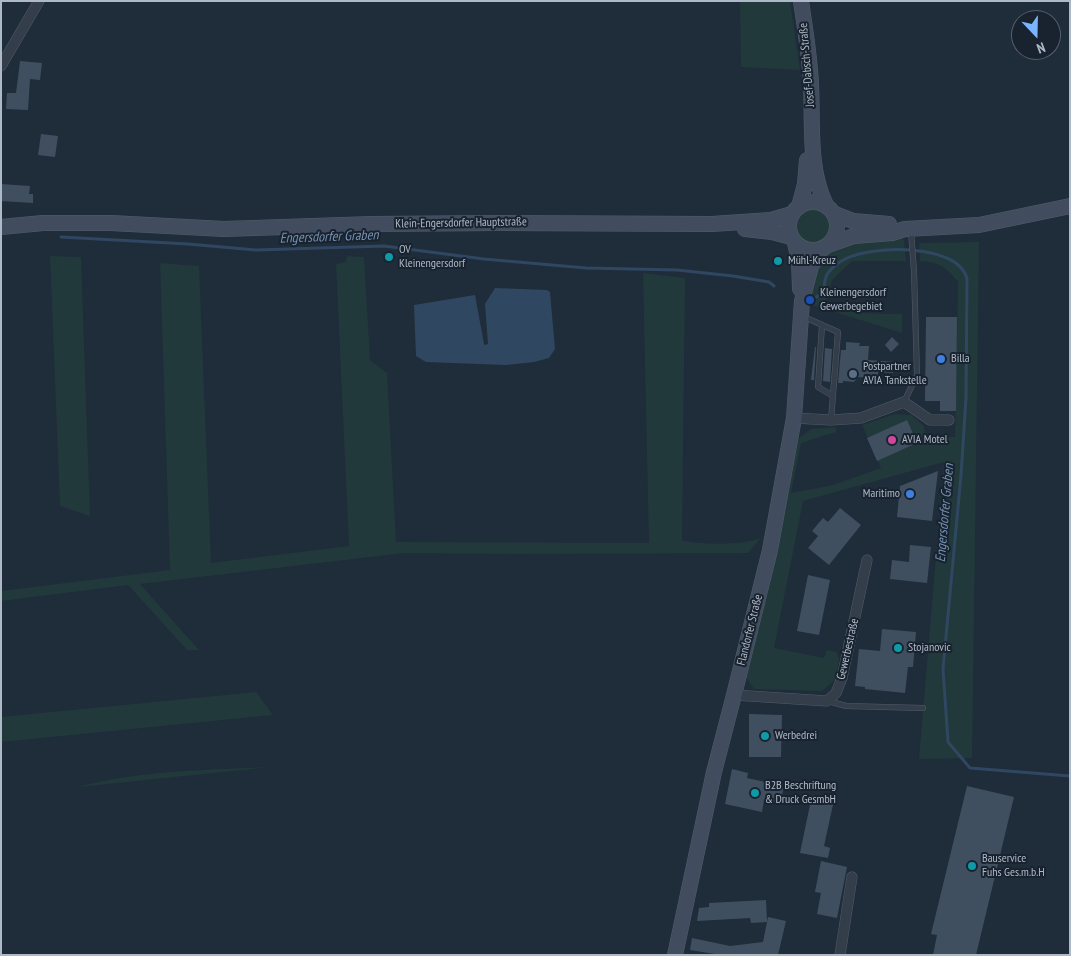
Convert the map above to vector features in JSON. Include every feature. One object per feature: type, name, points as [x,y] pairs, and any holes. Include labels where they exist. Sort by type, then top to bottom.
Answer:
[{"type":"main road","name":"Josef-Dabsch-Straße","points":[[801,1],[810,67],[811,128],[816,180],[830,210]]},
{"type":"main road","name":"Josef-Dabsch-Straße","points":[[796,210],[805,184],[811,128]]},
{"type":"main road","points":[[712,224],[765,221],[812,202],[853,221],[891,224],[910,233]]},
{"type":"main road","points":[[712,224],[772,232],[793,240],[807,250],[825,247],[854,236],[910,233],[979,225],[1070,206]]},
{"type":"main road","points":[[793,240],[789,227],[796,210]]},
{"type":"main road","points":[[825,247],[837,232],[837,223],[830,210]]},
{"type":"main road","name":"Klein-Engersdorfer Hauptstraße","points":[[1,227],[43,223],[111,223],[224,229],[499,222],[712,224]]},
{"type":"main road","name":"Flandorfer Straße","points":[[675,955],[714,772],[770,550],[794,418],[801,308],[799,260],[793,240]]},
{"type":"main road","name":"Flandorfer Straße","points":[[801,308],[811,266],[825,247]]},
{"type":"street","points":[[1,66],[39,1]]},
{"type":"street","points":[[794,418],[832,420],[861,418],[904,402],[930,420],[949,420]]},
{"type":"street","name":"Gewerbestraße","points":[[827,701],[836,693],[842,678],[867,560]]},
{"type":"street","points":[[734,695],[827,701]]},
{"type":"street","points":[[840,955],[852,877]]},
{"type":"lane","points":[[904,402],[917,375],[913,256],[910,233]]},
{"type":"lane","points":[[801,308],[822,326],[838,332],[832,420]]},
{"type":"lane","points":[[822,326],[818,387],[833,396]]},
{"type":"lane","points":[[827,701],[846,706],[923,708]]},
{"type":"green space","points":[[740,1],[790,1],[800,70],[741,67]]},
{"type":"green space","points":[[813,208],[820,209],[826,213],[830,219],[830,233],[826,239],[820,243],[813,244],[806,243],[800,239],[796,233],[795,226],[796,219],[800,213],[806,209]]},
{"type":"green space","points":[[898,237],[904,240],[906,261],[852,261],[832,280],[825,305],[853,312],[902,314],[902,333],[812,305],[810,287],[816,265],[832,249],[846,242]]},
{"type":"green space","points":[[979,242],[972,758],[919,759],[944,462],[803,501],[774,648],[824,658],[827,650],[837,652],[839,659],[836,679],[822,691],[754,689],[745,676],[799,438],[811,429],[836,427],[836,432],[801,443],[791,493],[833,485],[881,468],[862,425],[895,414],[911,415],[924,426],[925,436],[955,437],[958,282],[942,266],[920,261],[919,243]]},
{"type":"green space","points":[[50,256],[81,257],[90,516],[60,506]]},
{"type":"green space","points":[[347,256],[364,257],[370,360],[387,373],[396,542],[649,543],[643,273],[685,278],[682,541],[733,543],[761,538],[748,553],[404,553],[140,584],[199,650],[187,650],[128,585],[1,601],[1,591],[170,570],[160,263],[199,266],[211,563],[349,546],[336,264],[346,262]]},
{"type":"green space","points":[[256,692],[273,715],[1,742],[1,717]]},
{"type":"green space","points":[[271,767],[78,787],[102,781],[150,774]]},
{"type":"water","points":[[495,288],[547,290],[550,292],[555,349],[549,358],[534,362],[506,365],[426,362],[416,356],[414,305],[475,295],[485,345],[488,344],[485,304]]},
{"type":"building","points":[[20,61],[42,63],[40,80],[30,79],[28,110],[6,109],[7,93],[16,93]]},
{"type":"building","points":[[41,134],[58,136],[55,157],[38,155]]},
{"type":"building","points":[[1,184],[30,186],[29,194],[33,194],[33,203],[1,201]]},
{"type":"building","name":"Billa","points":[[926,317],[957,317],[956,411],[940,411],[940,401],[925,401]]},
{"type":"building","points":[[892,337],[899,344],[891,352],[885,345]]},
{"type":"building","points":[[846,342],[860,343],[859,346],[869,346],[868,360],[894,362],[893,373],[878,372],[878,379],[858,377],[854,382],[843,381],[843,383],[838,383],[841,350],[846,350]]},
{"type":"building","points":[[815,347],[814,380],[811,380]]},
{"type":"building","points":[[825,348],[832,349],[830,382],[823,381]]},
{"type":"building","name":"AVIA Motel","points":[[907,420],[917,443],[877,461],[867,438]]},
{"type":"building","points":[[938,471],[932,521],[897,517],[900,486]]},
{"type":"building","points":[[840,508],[861,525],[829,565],[808,548],[818,536],[812,531],[823,518],[828,522]]},
{"type":"building","points":[[910,545],[931,547],[927,583],[890,579],[892,560],[909,562]]},
{"type":"building","points":[[808,575],[830,580],[819,635],[797,631]]},
{"type":"building","points":[[882,629],[916,632],[913,667],[908,667],[905,693],[865,689],[865,687],[855,686],[859,649],[880,651]]},
{"type":"building","name":"Werbedrei","points":[[749,714],[782,715],[781,757],[749,757]]},
{"type":"building","name":"B2B Beschriftung & Druck GesmbH","points":[[732,769],[748,773],[747,778],[784,786],[780,804],[764,800],[762,812],[725,804]]},
{"type":"building","name":"Bauservice Fuhs Ges.m.b.H","points":[[967,786],[1014,797],[976,955],[933,955],[937,935],[931,934]]},
{"type":"building","points":[[812,795],[834,800],[824,846],[830,848],[828,858],[800,853]]},
{"type":"building","points":[[821,861],[847,867],[837,918],[817,914],[821,893],[815,892]]},
{"type":"building","points":[[766,900],[767,922],[751,923],[750,918],[697,921],[699,908],[709,907],[709,903]]},
{"type":"building","points":[[768,917],[786,921],[778,955],[721,955],[690,950],[692,938],[730,946],[763,942]]},
{"type":"waterway","name":"Engersdorfer Graben","points":[[61,237],[256,250],[384,246],[484,259],[586,268],[677,270],[733,276],[769,282],[774,286]]},
{"type":"waterway","name":"Engersdorfer Graben","points":[[814,298],[823,292],[827,274],[831,269],[845,259],[857,254],[874,251],[913,250],[932,253],[948,259],[961,267],[967,279],[966,398],[961,475],[943,669],[948,742],[970,768],[1070,776]]},
{"type":"place","name":"OV Kleinengersdorf","points":[[389,257]]},
{"type":"place","name":"Mühl-Kreuz","points":[[778,261]]},
{"type":"place","name":"Kleinengersdorf Gewerbegebiet","points":[[810,300]]},
{"type":"place","name":"Billa","points":[[941,359]]},
{"type":"place","name":"Postpartner AVIA Tankstelle","points":[[853,374]]},
{"type":"place","name":"AVIA Motel","points":[[892,440]]},
{"type":"place","name":"Maritimo","points":[[910,494]]},
{"type":"place","name":"Stojanovic","points":[[898,648]]},
{"type":"place","name":"Werbedrei","points":[[765,736]]},
{"type":"place","name":"B2B Beschriftung & Druck GesmbH","points":[[755,793]]},
{"type":"place","name":"Bauservice Fuhs Ges.m.b.H","points":[[972,866]]}]
